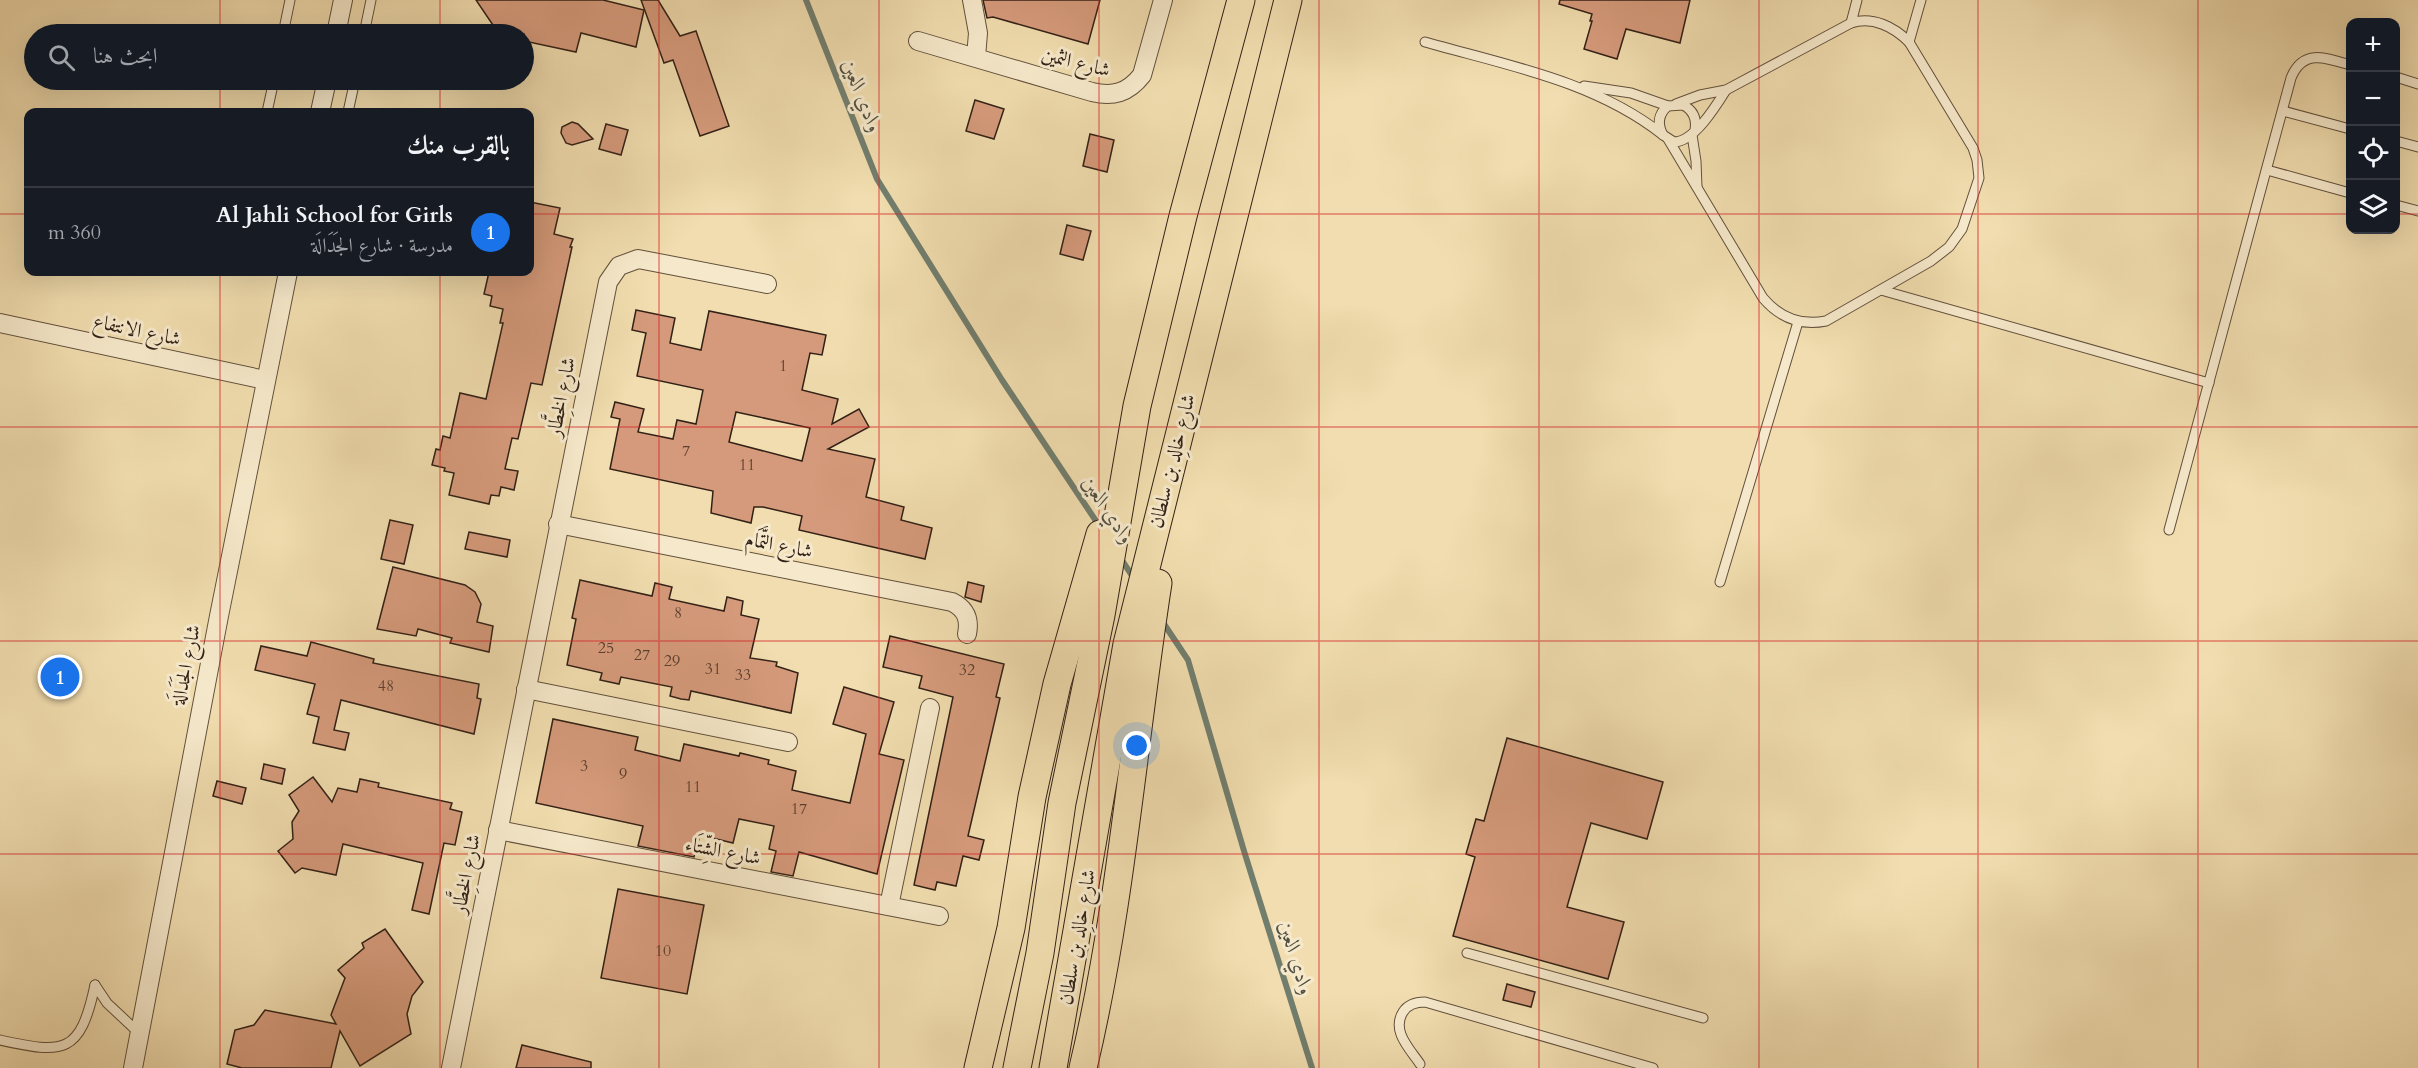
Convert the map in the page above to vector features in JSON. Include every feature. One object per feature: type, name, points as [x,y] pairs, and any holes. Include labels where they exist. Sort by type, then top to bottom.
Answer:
[{"type":"main road","name":"شارع خالِد بن سلطان","points":[[1017,1068],[1040,953],[1062,803],[1101,615],[1137,406],[1183,216],[1241,0]]},
{"type":"main road","name":"شارع خالِد بن سلطان","points":[[1053,1068],[1127,644],[1288,0]]},
{"type":"main road","points":[[978,1068],[1011,928],[1032,797],[1057,684],[1137,406]]},
{"type":"main road","points":[[1090,1068],[1093,1027],[1183,419]]},
{"type":"main road","points":[[965,1068],[975,1035],[1000,975]]},
{"type":"main road","points":[[1083,1068],[1093,1027]]},
{"type":"street","points":[[338,24],[343,0]]},
{"type":"street","points":[[972,0],[978,33],[976,57]]},
{"type":"street","name":"شارع الثمين","points":[[918,41],[1092,92],[1114,94],[1135,84],[1142,75],[1163,0]]},
{"type":"street","points":[[1277,40],[1298,0]]},
{"type":"street","points":[[321,108],[325,90]]},
{"type":"street","name":"شارع الخِطَّار","points":[[451,1068],[605,291],[612,273],[620,266],[638,260],[767,284]]},
{"type":"street","name":"شارع الجَدَالَة","points":[[133,1068],[265,380],[287,276]]},
{"type":"street","name":"شارع الانتفاع","points":[[0,324],[265,380]]},
{"type":"street","name":"شارع التَّمَام","points":[[558,524],[952,602],[966,614],[969,627],[967,634]]},
{"type":"street","points":[[526,689],[788,742]]},
{"type":"street","points":[[889,906],[930,708]]},
{"type":"street","name":"شارع الشِّتَاء","points":[[498,830],[939,916]]},
{"type":"lane","points":[[285,24],[290,0]]},
{"type":"lane","points":[[366,24],[371,0]]},
{"type":"lane","points":[[1851,23],[1857,0]]},
{"type":"lane","points":[[1909,42],[1921,0]]},
{"type":"lane","points":[[1859,21],[1882,24],[1909,42],[1973,148],[1979,178],[1962,229],[1949,247],[1931,261],[1826,321],[1798,322],[1778,313],[1763,298],[1665,137],[1659,123],[1663,111],[1672,105],[1700,95],[1726,90],[1851,23],[1859,21]]},
{"type":"lane","points":[[1425,42],[1573,85],[1620,106],[1665,137],[1680,142],[1693,132],[1712,111],[1726,90]]},
{"type":"lane","points":[[2169,530],[2294,70],[2306,60],[2319,57],[2346,64]]},
{"type":"lane","points":[[2400,78],[2418,84]]},
{"type":"lane","points":[[1573,85],[1631,93],[1672,105],[1683,105],[1692,112],[1695,117],[1693,132],[1697,187]]},
{"type":"lane","points":[[268,108],[272,90]]},
{"type":"lane","points":[[349,108],[353,90]]},
{"type":"lane","points":[[2283,111],[2346,128]]},
{"type":"lane","points":[[2400,142],[2418,147]]},
{"type":"lane","points":[[2267,170],[2346,192]]},
{"type":"lane","points":[[2400,206],[2418,211]]},
{"type":"lane","points":[[1881,290],[2210,383]]},
{"type":"lane","points":[[1720,582],[1798,322]]},
{"type":"lane","points":[[1467,953],[1703,1018]]},
{"type":"lane","points":[[0,1040],[37,1048],[53,1048],[69,1042],[81,1031],[88,1016],[94,985],[107,1003],[139,1033]]},
{"type":"lane","points":[[1420,1064],[1403,1039],[1399,1020],[1406,1008],[1418,1002],[1425,1002],[1653,1068]]},
{"type":"building","points":[[476,0],[603,0],[644,10],[636,47],[581,33],[576,52],[534,43],[534,24],[492,24]]},
{"type":"building","points":[[641,0],[658,0],[680,36],[696,31],[729,126],[700,136],[673,60],[664,63]]},
{"type":"building","points":[[983,0],[1100,0],[1088,44],[993,17],[987,18]]},
{"type":"building","points":[[1560,0],[1690,0],[1680,43],[1626,29],[1617,59],[1584,49],[1592,14],[1559,4]]},
{"type":"building","points":[[975,100],[1004,109],[994,139],[966,131]]},
{"type":"building","points":[[572,122],[578,124],[593,139],[572,145],[566,143],[561,133],[562,127]]},
{"type":"building","points":[[606,124],[628,130],[621,155],[599,149]]},
{"type":"building","points":[[1090,134],[1114,140],[1107,172],[1083,166]]},
{"type":"building","points":[[534,203],[560,208],[554,234],[573,239],[542,385],[531,383],[518,439],[512,438],[505,469],[518,471],[514,490],[501,487],[499,496],[491,495],[489,504],[449,495],[454,473],[432,465],[436,449],[440,450],[443,436],[450,438],[460,393],[486,399],[503,323],[500,323],[503,309],[490,306],[492,296],[484,294],[488,276],[534,276]]},
{"type":"building","points":[[1067,225],[1091,231],[1083,260],[1060,254]]},
{"type":"building","points":[[636,310],[675,318],[670,343],[701,350],[709,311],[826,335],[822,355],[810,353],[802,390],[838,399],[832,424],[859,409],[869,427],[828,449],[875,459],[866,497],[904,507],[901,520],[932,528],[925,559],[799,530],[802,516],[763,507],[754,507],[751,523],[711,513],[713,491],[610,469],[620,419],[611,417],[615,402],[644,409],[638,432],[673,439],[677,420],[696,424],[703,390],[637,376],[646,333],[632,330]],"holes":[[[736,412],[810,428],[802,461],[729,442]]]},
{"type":"building","points":[[390,520],[413,525],[404,564],[381,559]]},
{"type":"building","points":[[469,532],[510,540],[507,557],[465,549]]},
{"type":"building","points":[[393,567],[465,585],[475,592],[481,604],[477,622],[493,626],[489,652],[450,643],[452,638],[418,629],[416,636],[377,629]]},
{"type":"building","points":[[580,580],[652,596],[655,583],[672,587],[669,599],[724,611],[727,597],[743,601],[741,615],[759,619],[750,658],[777,662],[776,666],[798,673],[791,713],[691,691],[689,700],[681,699],[670,696],[672,687],[621,677],[619,684],[600,680],[602,673],[567,665],[576,619],[572,618]]},
{"type":"building","points":[[968,582],[984,586],[981,602],[965,597]]},
{"type":"building","points":[[890,636],[1004,664],[996,697],[1000,698],[968,836],[984,840],[979,860],[963,856],[956,886],[937,882],[935,890],[914,885],[953,697],[919,688],[922,676],[883,667]]},
{"type":"building","points":[[311,642],[374,659],[373,663],[479,684],[477,698],[481,699],[474,734],[341,700],[334,730],[349,733],[345,750],[313,743],[319,717],[307,714],[315,684],[255,670],[261,646],[307,656]]},
{"type":"building","points":[[844,687],[894,702],[879,754],[904,760],[877,874],[799,852],[793,876],[771,872],[776,851],[769,849],[774,826],[739,819],[733,843],[700,835],[694,857],[638,846],[643,826],[536,803],[553,719],[638,737],[635,750],[680,761],[684,744],[769,760],[768,764],[796,771],[792,790],[850,803],[866,734],[833,724]]},
{"type":"building","points":[[1507,738],[1663,782],[1647,839],[1591,823],[1567,907],[1624,922],[1608,979],[1453,936],[1475,857],[1466,854],[1476,819],[1484,821]]},
{"type":"building","points":[[264,764],[285,769],[282,784],[261,779]]},
{"type":"building","points":[[313,777],[332,802],[338,788],[357,792],[360,779],[379,783],[378,787],[452,803],[450,809],[462,812],[455,845],[444,843],[429,914],[412,910],[423,863],[343,844],[336,875],[302,868],[295,873],[278,851],[293,839],[292,822],[299,811],[289,795]]},
{"type":"building","points":[[217,781],[246,788],[242,804],[213,796]]},
{"type":"building","points":[[618,889],[704,905],[687,994],[601,978]]},
{"type":"building","points":[[385,929],[423,982],[412,996],[407,1014],[411,1034],[360,1066],[340,1031],[331,1068],[242,1068],[227,1064],[235,1030],[254,1025],[265,1010],[336,1024],[331,1015],[345,978],[338,970],[364,948],[362,943]]},
{"type":"building","points":[[1507,984],[1535,992],[1531,1007],[1503,1000]]},
{"type":"building","points":[[522,1045],[591,1062],[591,1068],[516,1068]]},
{"type":"waterway","name":"وادي العين","points":[[806,0],[877,179],[1002,380],[1100,527]]},
{"type":"waterway","name":"وادي العين","points":[[1119,556],[1135,580]]},
{"type":"waterway","name":"وادي العين","points":[[1162,621],[1188,660],[1244,851],[1312,1068]]},
{"type":"place","name":"Al Jahli School for Girls","points":[[60,677]]}]
